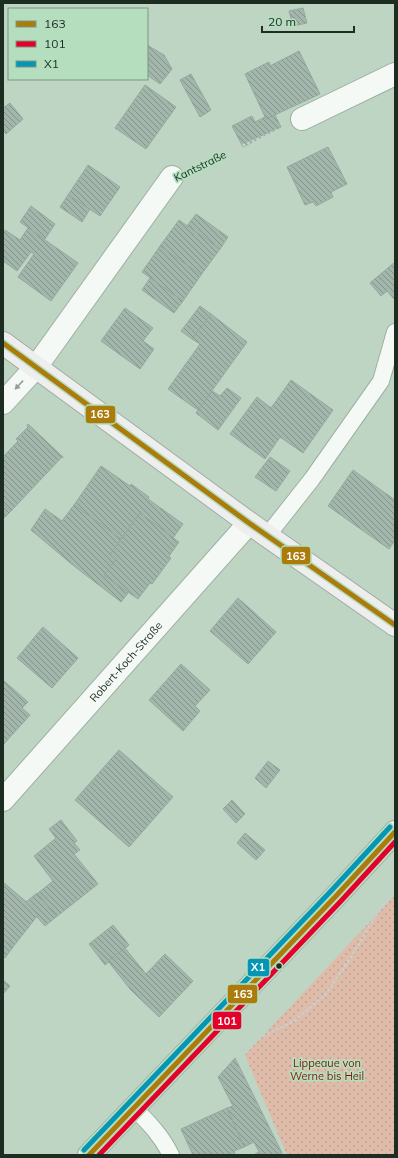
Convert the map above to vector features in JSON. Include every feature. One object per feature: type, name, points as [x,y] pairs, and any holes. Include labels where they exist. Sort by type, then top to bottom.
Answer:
[{"type":"street","points":[[302,119],[395,74]]},
{"type":"street","name":"Kantstraße","points":[[3,403],[36,367],[172,177]]},
{"type":"street","points":[[3,343],[267,536],[395,625]]},
{"type":"street","name":"Robert-Koch-Straße","points":[[3,800],[249,523]]},
{"type":"street","points":[[89,1155],[395,832]]},
{"type":"lane","points":[[267,536],[312,479],[381,381],[395,332]]},
{"type":"lane","points":[[134,1108],[165,1142],[171,1155]]},
{"type":"path","name":"Kantstraße","points":[[172,177],[302,119]]},
{"type":"path","points":[[197,1082],[244,1046],[294,1021],[325,995],[348,962],[395,885]]},
{"type":"green space","name":"Lippeaue von Werne bis Heil","points":[[395,895],[395,1155],[287,1155],[245,1055]]},
{"type":"building","points":[[303,8],[307,23],[293,26],[289,11]]},
{"type":"building","points":[[148,46],[164,55],[172,69],[160,84],[148,76]]},
{"type":"building","points":[[299,51],[320,94],[266,119],[245,74],[269,62],[270,66]]},
{"type":"building","points":[[191,74],[211,110],[200,117],[180,80]]},
{"type":"building","points":[[145,85],[176,107],[146,149],[115,128]]},
{"type":"building","points":[[10,103],[23,119],[6,134],[3,131],[3,108]]},
{"type":"building","points":[[275,115],[281,127],[243,147],[232,126],[252,116],[255,122],[265,117],[266,119]]},
{"type":"building","points":[[328,147],[347,184],[331,192],[333,197],[316,206],[313,202],[305,205],[287,167]]},
{"type":"building","points":[[88,165],[120,187],[100,216],[68,195]]},
{"type":"building","points":[[68,195],[90,209],[82,222],[60,207]]},
{"type":"building","points":[[31,206],[55,224],[45,239],[20,222]]},
{"type":"building","points":[[196,214],[228,237],[220,249],[187,226]]},
{"type":"building","points":[[179,220],[220,249],[201,275],[160,246]]},
{"type":"building","points":[[28,228],[78,263],[51,301],[18,277],[34,254],[31,252],[17,271],[3,261],[3,234],[5,230],[20,240]]},
{"type":"building","points":[[160,246],[201,275],[183,301],[142,272]]},
{"type":"building","points":[[395,262],[395,300],[387,291],[381,296],[370,283]]},
{"type":"building","points":[[150,278],[183,301],[174,313],[142,290]]},
{"type":"building","points":[[200,306],[211,314],[192,339],[181,331]]},
{"type":"building","points":[[125,308],[153,328],[143,341],[154,349],[140,369],[101,341]]},
{"type":"building","points":[[211,314],[247,342],[198,410],[168,389],[200,344],[192,339]]},
{"type":"building","points":[[291,380],[333,410],[303,453],[280,437],[265,459],[230,434],[257,397],[271,408]]},
{"type":"building","points":[[227,388],[241,398],[218,430],[196,413],[212,391],[220,396]]},
{"type":"building","points":[[28,424],[63,457],[63,458],[62,457],[11,511],[3,504],[3,457],[18,441],[16,439],[28,427]]},
{"type":"building","points":[[270,457],[290,471],[276,491],[255,477]]},
{"type":"building","points":[[101,466],[130,486],[131,484],[149,497],[148,499],[183,524],[173,538],[140,513],[121,539],[74,505]]},
{"type":"building","points":[[353,470],[395,500],[395,540],[389,549],[328,506]]},
{"type":"building","points":[[3,504],[11,511],[3,519]]},
{"type":"building","points":[[74,505],[121,539],[110,555],[116,559],[104,575],[128,593],[121,602],[74,566],[31,530],[45,509],[62,521]]},
{"type":"building","points":[[140,513],[179,542],[169,556],[171,558],[152,584],[150,583],[138,599],[104,575],[116,559],[110,555]]},
{"type":"building","points":[[238,598],[276,632],[248,664],[210,631]]},
{"type":"building","points":[[43,627],[78,658],[52,688],[17,658]]},
{"type":"building","points":[[181,664],[210,690],[195,706],[200,711],[183,731],[149,700]]},
{"type":"building","points":[[3,680],[28,702],[22,708],[30,715],[3,745]]},
{"type":"building","points":[[119,750],[173,797],[129,847],[75,800]]},
{"type":"building","points":[[268,761],[280,770],[266,788],[255,778]]},
{"type":"building","points":[[232,800],[245,814],[236,823],[223,809]]},
{"type":"building","points":[[61,820],[77,841],[74,843],[80,850],[74,854],[98,884],[56,917],[38,893],[53,881],[34,856],[56,838],[49,829]]},
{"type":"building","points":[[245,833],[265,850],[256,860],[237,843]]},
{"type":"building","points":[[3,882],[30,905],[38,915],[13,947],[3,939]]},
{"type":"building","points":[[37,893],[56,917],[45,926],[37,917],[38,915],[26,902]]},
{"type":"building","points":[[113,925],[129,945],[105,965],[89,944]]},
{"type":"building","points":[[3,939],[13,947],[5,958],[3,956]]},
{"type":"building","points":[[125,948],[146,974],[165,954],[193,981],[159,1017],[130,989],[108,961]]},
{"type":"building","points":[[3,980],[10,986],[3,994]]},
{"type":"building","points":[[235,1058],[282,1153],[279,1155],[255,1155],[259,1152],[254,1142],[244,1147],[227,1108],[233,1106],[218,1077]]},
{"type":"building","points":[[227,1108],[244,1147],[234,1151],[235,1155],[193,1155],[181,1129]]},
{"type":"transit line","name":"163","points":[[3,343],[249,523],[395,625]]},
{"type":"transit line","name":"X1","points":[[84,1150],[390,827]]},
{"type":"transit line","name":"163","points":[[89,1155],[395,832]]},
{"type":"transit line","name":"101","points":[[99,1155],[341,901],[395,842]]}]
